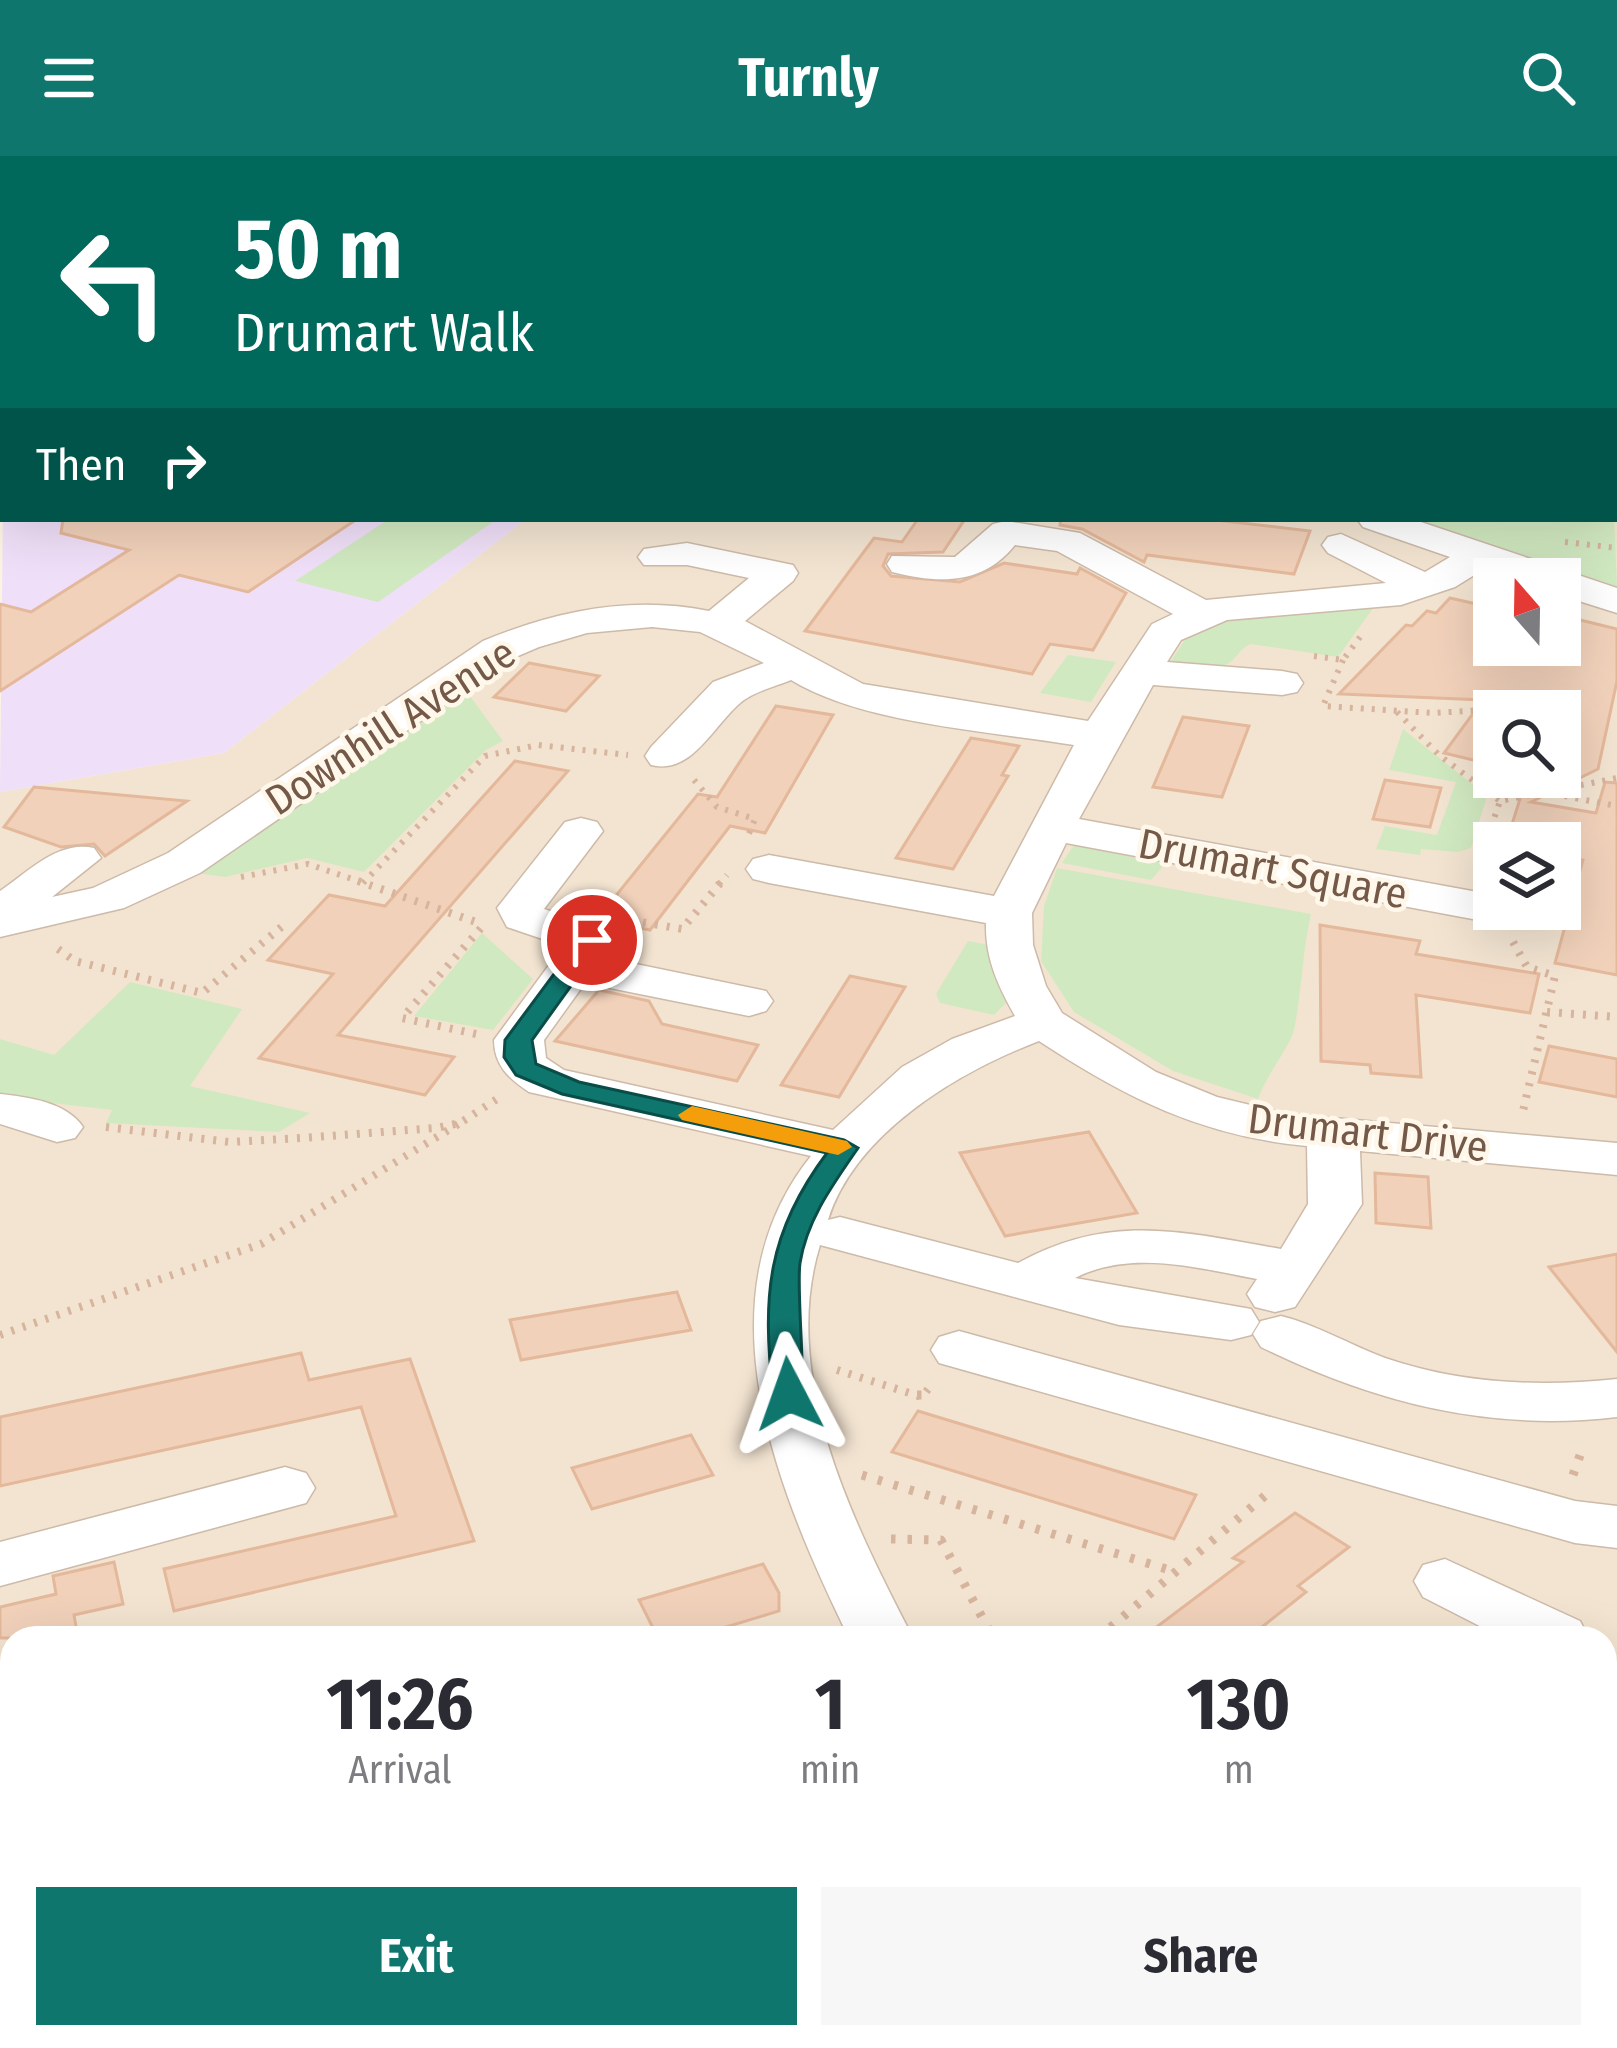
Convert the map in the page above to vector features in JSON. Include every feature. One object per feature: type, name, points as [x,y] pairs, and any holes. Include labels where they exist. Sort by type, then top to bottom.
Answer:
[{"type":"street","points":[[1385,522],[1493,558]]},
{"type":"street","points":[[906,563],[945,570],[968,567],[984,561],[1006,532],[1067,541],[1202,614]]},
{"type":"street","points":[[1341,545],[1423,586]]},
{"type":"street","points":[[657,556],[687,554],[779,573],[715,626]]},
{"type":"street","points":[[875,1626],[838,1554],[794,1436],[784,1353],[786,1262],[809,1196],[844,1148],[920,1078],[970,1050],[1043,1022],[1022,986],[1009,945],[1009,913],[1100,736],[1166,632],[1202,614],[1255,603],[1401,593],[1481,554]]},
{"type":"street","points":[[1581,589],[1617,602]]},
{"type":"street","name":"Downhill Avenue","points":[[14,917],[107,898],[171,869],[496,650],[535,632],[610,617],[715,626],[742,634],[791,666],[851,694],[1100,736]]},
{"type":"street","points":[[666,756],[728,691],[791,666]]},
{"type":"street","points":[[1138,672],[1282,683]]},
{"type":"street","name":"Drumart Square","points":[[1052,827],[1473,906]]},
{"type":"street","points":[[503,921],[520,908],[580,831]]},
{"type":"street","points":[[14,917],[78,858]]},
{"type":"street","points":[[751,858],[1009,913]]},
{"type":"street","points":[[503,921],[582,953],[749,1001]]},
{"type":"street","points":[[582,953],[528,1059],[571,1088],[844,1148]]},
{"type":"street","name":"Drumart Drive","points":[[1043,1022],[1138,1082],[1201,1109],[1288,1129],[1617,1159]]},
{"type":"street","points":[[0,1109],[25,1112],[57,1127]]},
{"type":"street","points":[[1267,1309],[1335,1204],[1333,1132]]},
{"type":"street","points":[[840,1234],[1119,1307],[1267,1309]]},
{"type":"street","points":[[1025,1282],[1068,1258],[1103,1248],[1156,1248],[1267,1309],[1335,1363],[1485,1404],[1557,1408],[1608,1400]]},
{"type":"street","points":[[959,1350],[1575,1522],[1601,1507]]},
{"type":"street","points":[[0,1564],[285,1488]]},
{"type":"street","points":[[1445,1581],[1533,1626]]},
{"type":"path","points":[[1343,661],[1323,706],[1473,710]]},
{"type":"path","points":[[1396,711],[1438,755],[1501,801]]},
{"type":"path","points":[[363,883],[485,757],[500,749],[544,744],[590,754],[666,756],[717,807],[754,818],[751,858],[682,929],[640,922],[582,953]]},
{"type":"path","points":[[1581,784],[1617,778]]},
{"type":"path","points":[[1501,801],[1512,798]]},
{"type":"path","points":[[1574,798],[1617,806]]},
{"type":"path","points":[[1497,822],[1501,801]]},
{"type":"path","points":[[171,869],[207,884],[308,864],[503,921]]},
{"type":"path","points":[[14,917],[75,962],[202,993],[285,924]]},
{"type":"path","points":[[0,1335],[261,1244],[460,1123],[528,1059],[402,1018],[503,921]]},
{"type":"path","points":[[1497,930],[1527,967],[1555,976],[1514,1149]]},
{"type":"path","points":[[1546,1012],[1617,1017]]},
{"type":"path","points":[[57,1127],[105,1127],[229,1142],[460,1123]]},
{"type":"path","points":[[784,1353],[922,1397],[959,1350]]},
{"type":"path","points":[[1601,1507],[1570,1482],[1608,1400]]},
{"type":"path","points":[[853,1473],[1176,1572]]},
{"type":"path","points":[[1112,1626],[1267,1494]]},
{"type":"path","points":[[869,1539],[941,1540],[987,1626]]},
{"type":"shaded area","points":[[3,522],[522,522],[224,753],[0,792]]},
{"type":"shaded area","points":[[522,522],[1617,522],[1617,1626],[0,1626],[0,792],[224,753]]},
{"type":"green space","points":[[384,522],[493,522],[378,602],[295,581]]},
{"type":"green space","points":[[1421,522],[1614,522],[1617,588],[1581,576],[1581,558],[1528,558]]},
{"type":"green space","points":[[1376,604],[1338,657],[1251,644],[1229,663],[1216,667],[1171,661],[1188,635],[1216,619]]},
{"type":"green space","points":[[1068,655],[1116,662],[1091,702],[1040,693]]},
{"type":"green space","points":[[467,692],[503,741],[486,750],[364,872],[307,858],[225,877],[197,873]]},
{"type":"green space","points":[[1403,729],[1473,785],[1473,798],[1486,798],[1479,822],[1473,822],[1471,848],[1458,852],[1421,849],[1420,855],[1376,849],[1385,826],[1437,835],[1456,782],[1389,770]]},
{"type":"green space","points":[[1099,843],[1157,858],[1163,866],[1151,880],[1062,863],[1074,845]]},
{"type":"green space","points":[[1057,868],[1311,914],[1294,1030],[1258,1099],[1173,1071],[1074,1012],[1041,961],[1044,906]]},
{"type":"green space","points":[[482,933],[533,979],[493,1030],[414,1016]]},
{"type":"green space","points":[[968,941],[989,945],[991,965],[1011,998],[994,1015],[940,1003],[936,994]]},
{"type":"green space","points":[[130,982],[242,1009],[190,1086],[310,1113],[279,1132],[106,1123],[112,1110],[0,1097],[0,1039],[54,1055]]},
{"type":"building","points":[[63,522],[353,522],[248,592],[179,575],[0,691],[0,604],[31,612],[129,550],[61,533]]},
{"type":"building","points":[[916,522],[963,522],[943,552],[888,554],[883,566],[891,576],[960,582],[1004,563],[1077,574],[1080,568],[1126,593],[1093,650],[1050,644],[1032,674],[805,631],[874,538],[902,542]]},
{"type":"building","points":[[1233,522],[1310,531],[1294,574],[1147,555],[1144,562],[1082,529],[1060,525]]},
{"type":"building","points":[[1450,598],[1473,603],[1473,666],[1581,666],[1581,620],[1617,629],[1617,681],[1598,769],[1581,777],[1581,690],[1473,690],[1473,700],[1339,694],[1406,625],[1412,626],[1427,611],[1436,613]]},
{"type":"building","points":[[529,663],[599,676],[566,711],[494,697]]},
{"type":"building","points":[[776,706],[833,715],[765,833],[730,826],[650,930],[597,919],[698,794],[717,797]]},
{"type":"building","points":[[1473,714],[1473,760],[1444,753]]},
{"type":"building","points":[[1183,717],[1249,726],[1222,797],[1153,787]]},
{"type":"building","points":[[971,738],[1019,746],[1002,775],[1008,776],[953,869],[896,858]]},
{"type":"building","points":[[515,761],[568,771],[338,1035],[454,1057],[425,1095],[259,1058],[333,974],[268,960],[329,895],[385,906]]},
{"type":"building","points":[[1385,780],[1441,788],[1430,827],[1373,819]]},
{"type":"building","points":[[1605,782],[1617,783],[1617,975],[1555,963],[1564,930],[1581,930],[1581,822],[1513,822],[1520,798],[1539,798],[1531,802],[1596,813]]},
{"type":"building","points":[[34,787],[187,801],[105,856],[94,844],[61,847],[4,827]]},
{"type":"building","points":[[1320,925],[1420,941],[1416,954],[1539,974],[1530,1013],[1416,995],[1421,1077],[1371,1073],[1370,1065],[1321,1061]]},
{"type":"building","points":[[850,976],[905,987],[839,1097],[781,1085]]},
{"type":"building","points":[[599,990],[649,1001],[662,1024],[758,1045],[737,1081],[555,1041]]},
{"type":"building","points":[[1549,1046],[1617,1059],[1617,1097],[1539,1082]]},
{"type":"building","points":[[1089,1132],[1137,1213],[1005,1236],[960,1153]]},
{"type":"building","points":[[1375,1173],[1428,1177],[1431,1228],[1376,1223]]},
{"type":"building","points":[[1617,1254],[1617,1352],[1549,1267]]},
{"type":"building","points":[[677,1292],[691,1330],[521,1360],[510,1320]]},
{"type":"building","points":[[301,1353],[309,1380],[410,1359],[474,1541],[174,1611],[164,1569],[396,1516],[361,1407],[0,1486],[0,1417]]},
{"type":"building","points":[[918,1411],[1196,1495],[1174,1539],[892,1452]]},
{"type":"building","points":[[691,1435],[713,1475],[592,1509],[572,1468]]},
{"type":"building","points":[[1295,1513],[1349,1547],[1298,1586],[1306,1592],[1263,1626],[1158,1626],[1243,1562],[1233,1558]]},
{"type":"building","points":[[114,1562],[123,1604],[74,1615],[76,1626],[0,1626],[0,1607],[56,1594],[53,1576]]},
{"type":"building","points":[[763,1564],[779,1593],[779,1611],[730,1626],[652,1626],[639,1600]]},
{"type":"slow traffic","points":[[692,1115],[838,1147]]},
{"type":"route","points":[[592,940],[519,1040],[518,1057],[526,1069],[571,1088],[844,1148],[809,1196],[786,1262],[784,1353],[789,1394]]}]
